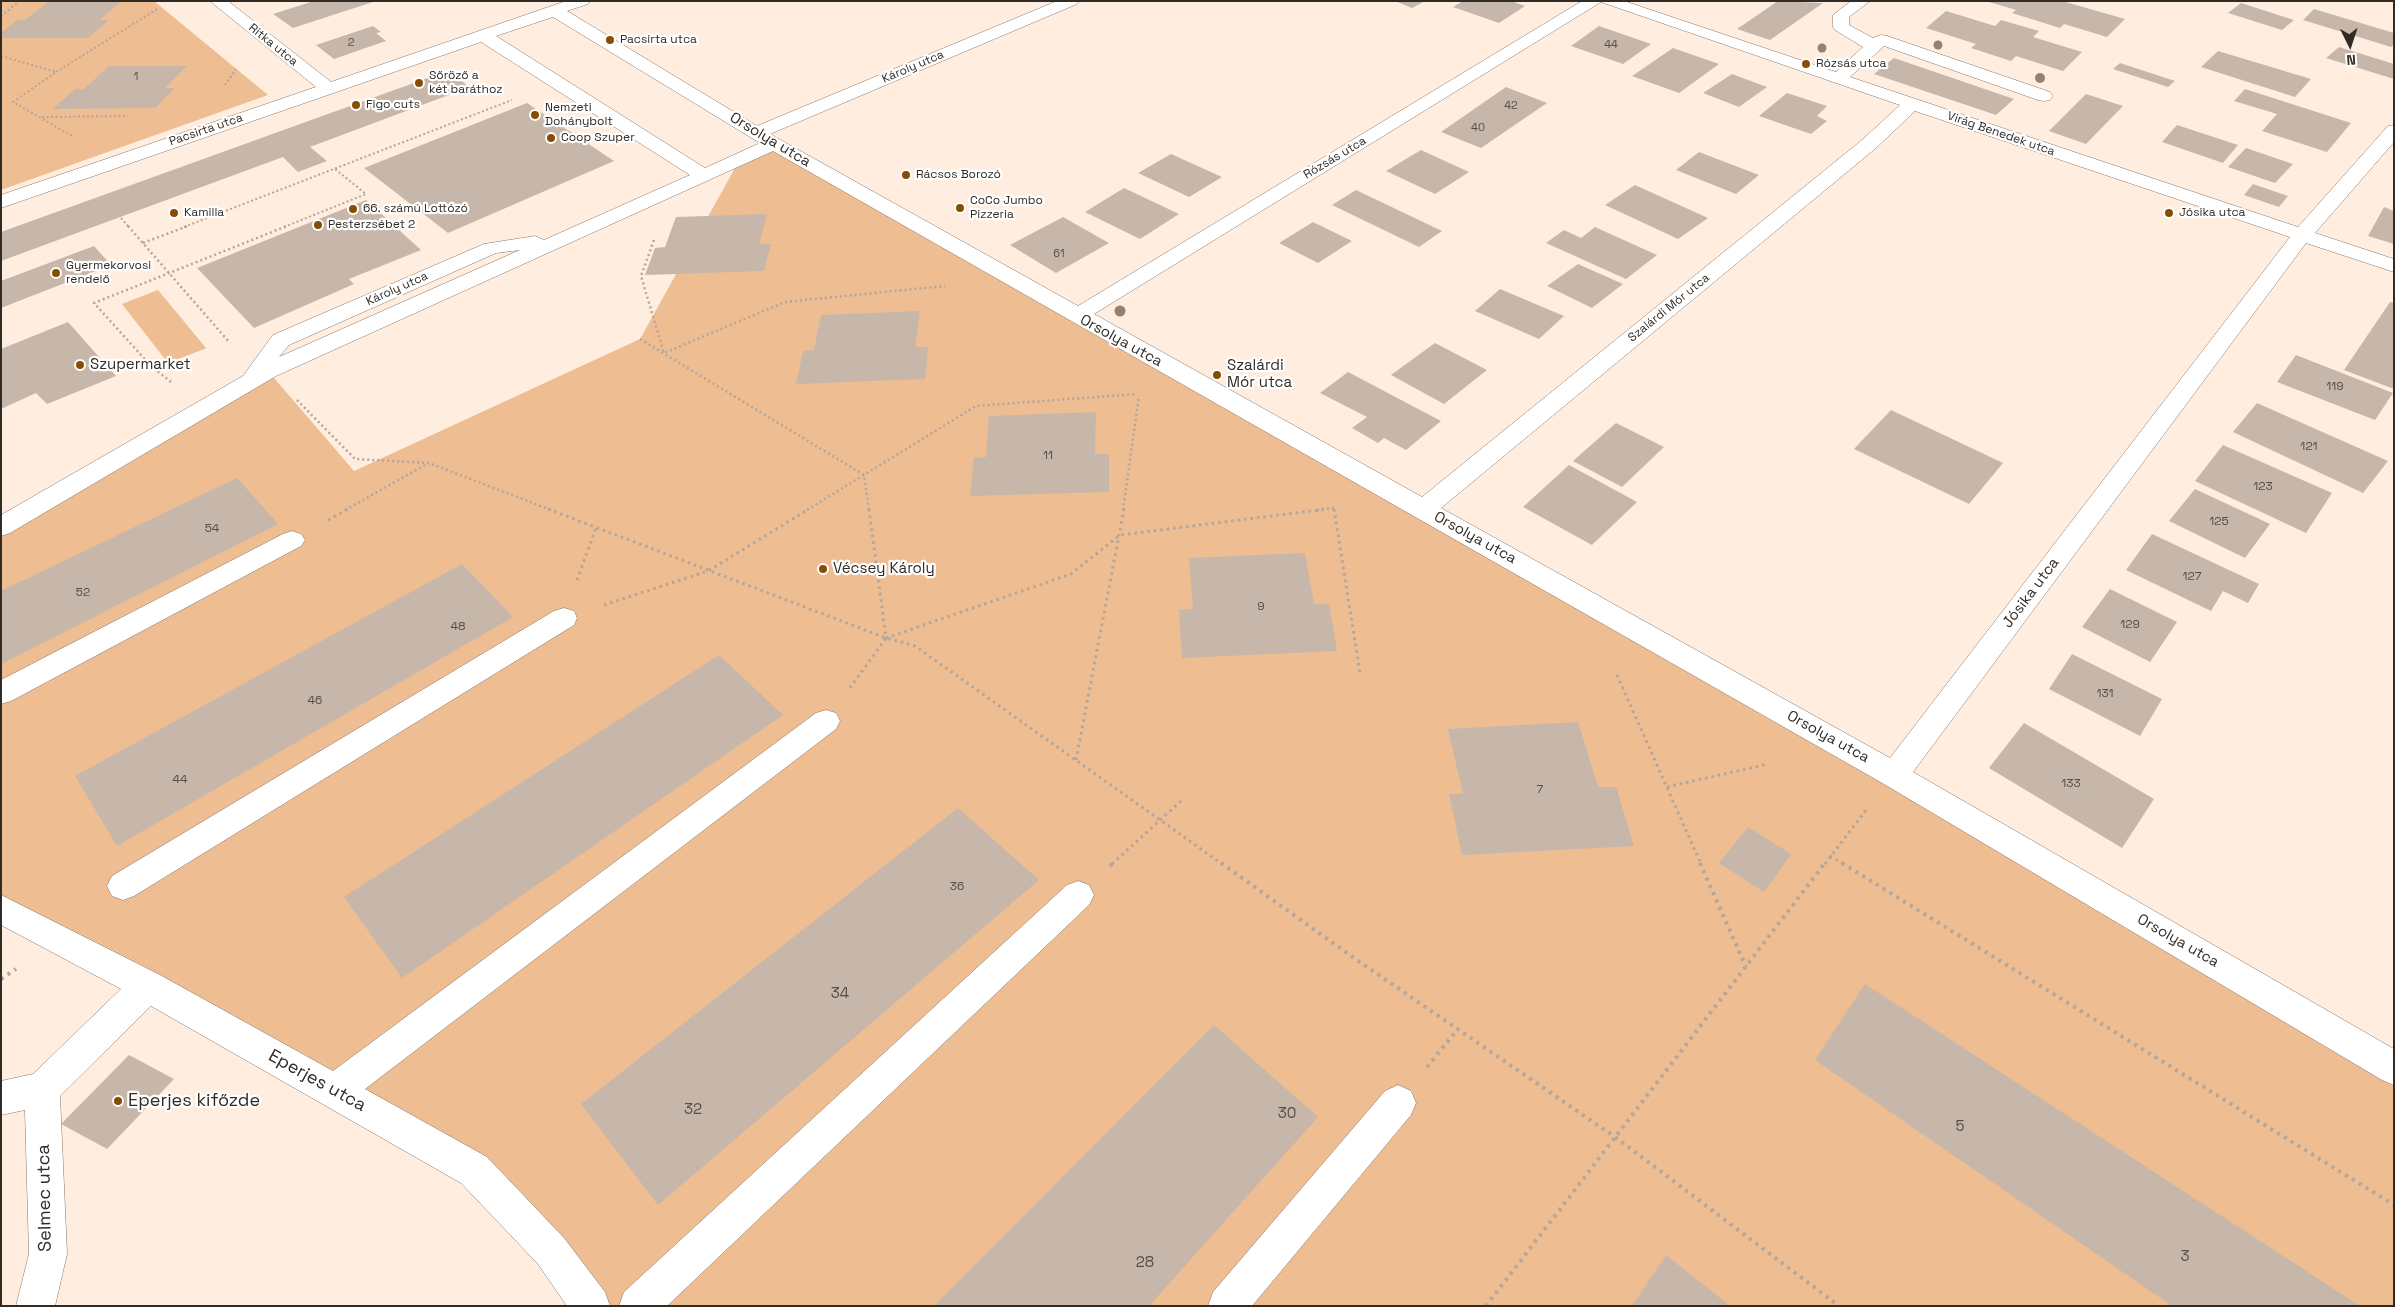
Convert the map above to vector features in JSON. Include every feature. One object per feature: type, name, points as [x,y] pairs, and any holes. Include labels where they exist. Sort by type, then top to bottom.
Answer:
[{"type":"street","name":"Ritka utca","points":[[218,1],[328,88]]},
{"type":"street","name":"Pacsirta utca","points":[[1,202],[582,1]]},
{"type":"street","name":"Károly utca","points":[[1,527],[259,373],[704,175],[765,138],[1071,1]]},
{"type":"street","name":"Rózsás utca","points":[[1076,316],[1594,1]]},
{"type":"street","name":"Virág Benedek utca","points":[[1608,1],[2394,266]]},
{"type":"street","points":[[1862,1],[1841,15],[1841,27],[1874,46]]},
{"type":"street","name":"Orsolya utca","points":[[555,11],[765,138],[1076,316],[1424,509],[1894,775],[2394,1068]]},
{"type":"street","points":[[482,35],[704,175]]},
{"type":"street","points":[[1838,79],[1881,40],[2044,96]]},
{"type":"street","name":"Szalárdi Mór utca","points":[[1424,509],[1869,144],[1912,104]]},
{"type":"street","name":"Jósika utca","points":[[1894,775],[2302,235],[2394,130]]},
{"type":"street","points":[[1,693],[292,540]]},
{"type":"street","points":[[123,886],[564,618]]},
{"type":"street","points":[[335,1091],[826,721]]},
{"type":"street","points":[[638,1306],[1078,895]]},
{"type":"street","name":"Eperjes utca","points":[[1,909],[148,986],[474,1170],[550,1252],[591,1306]]},
{"type":"street","points":[[1,1098],[42,1089],[148,986]]},
{"type":"street","name":"Selmec utca","points":[[35,1306],[48,1254],[42,1089]]},
{"type":"street","points":[[1227,1306],[1398,1103]]},
{"type":"path","points":[[1,16],[20,1]]},
{"type":"path","points":[[80,140],[13,102],[56,72],[159,8]]},
{"type":"path","points":[[1,56],[56,72]]},
{"type":"path","points":[[143,243],[557,82]]},
{"type":"path","points":[[41,117],[130,116]]},
{"type":"path","points":[[172,383],[151,366],[94,303],[366,194],[335,168]]},
{"type":"path","points":[[121,218],[237,351],[355,459],[428,463],[886,638],[915,646],[1354,958],[1615,1137],[1838,1306]]},
{"type":"path","points":[[655,235],[641,276],[664,353]]},
{"type":"path","points":[[664,353],[784,302],[946,286]]},
{"type":"path","points":[[640,339],[864,475]]},
{"type":"path","points":[[564,618],[708,571],[976,406],[1140,394],[1120,535],[1076,760]]},
{"type":"path","points":[[292,540],[428,463]]},
{"type":"path","points":[[864,475],[886,638]]},
{"type":"path","points":[[826,721],[886,638],[1071,574],[1120,535],[1334,508],[1360,673]]},
{"type":"path","points":[[564,618],[596,528]]},
{"type":"path","points":[[1617,675],[1746,967]]},
{"type":"path","points":[[1667,787],[1768,764]]},
{"type":"path","points":[[1486,1306],[1894,775]]},
{"type":"path","points":[[1078,895],[1181,801]]},
{"type":"path","points":[[1830,856],[2394,1205]]},
{"type":"shaded area","points":[[1,1],[154,1],[268,95],[1,190]]},
{"type":"shaded area","points":[[774,144],[2394,1070],[2394,1306],[589,1306],[474,1170],[1,909],[1,527],[268,371],[354,471],[640,339],[740,159]]},
{"type":"shaded area","points":[[158,290],[207,348],[168,363],[122,304]]},
{"type":"building","points":[[49,1],[122,1],[99,20],[109,20],[88,38],[1,38],[1,33],[17,20],[25,20]]},
{"type":"building","points":[[314,1],[373,2],[293,28],[273,14]]},
{"type":"building","points":[[1395,1],[1425,1],[1412,8]]},
{"type":"building","points":[[1463,1],[1511,1],[1525,6],[1499,23],[1453,7]]},
{"type":"building","points":[[1778,1],[1823,3],[1770,40],[1737,29]]},
{"type":"building","points":[[2062,1],[2125,19],[2107,37],[2064,24],[2060,28],[2012,13],[2016,10],[1989,2]]},
{"type":"building","points":[[2241,3],[2294,20],[2282,30],[2228,13]]},
{"type":"building","points":[[2314,9],[2394,33],[2394,44],[2391,47],[2303,20]]},
{"type":"building","points":[[1946,11],[1995,26],[2001,20],[2039,31],[2033,37],[2082,52],[2063,71],[2016,56],[2011,61],[1971,48],[1976,44],[1926,28]]},
{"type":"building","points":[[373,26],[381,32],[376,33],[386,41],[334,59],[316,45]]},
{"type":"building","points":[[1599,26],[1651,44],[1623,64],[1571,46]]},
{"type":"building","points":[[2339,47],[2394,64],[2394,79],[2326,58]]},
{"type":"building","points":[[1673,48],[1719,64],[1679,93],[1632,76]]},
{"type":"building","points":[[2218,51],[2311,79],[2295,97],[2201,67]]},
{"type":"building","points":[[1894,58],[2014,99],[1996,115],[1874,74]]},
{"type":"building","points":[[2120,63],[2175,81],[2168,87],[2113,69]]},
{"type":"building","points":[[109,66],[187,66],[165,88],[175,88],[155,108],[53,109],[75,89],[84,89]]},
{"type":"building","points":[[447,71],[470,87],[310,147],[327,161],[298,172],[283,157],[1,261],[1,232]]},
{"type":"building","points":[[1732,74],[1767,87],[1739,107],[1703,93]]},
{"type":"building","points":[[1506,87],[1547,103],[1481,148],[1441,132]]},
{"type":"building","points":[[2245,89],[2351,123],[2327,152],[2262,131],[2277,114],[2234,101]]},
{"type":"building","points":[[1787,93],[1827,106],[1817,116],[1827,121],[1811,134],[1759,116]]},
{"type":"building","points":[[2086,94],[2123,106],[2086,144],[2049,131]]},
{"type":"building","points":[[527,103],[614,161],[448,233],[364,168]]},
{"type":"building","points":[[2177,125],[2238,145],[2223,163],[2162,142]]},
{"type":"building","points":[[2246,148],[2293,164],[2275,183],[2228,167]]},
{"type":"building","points":[[1421,150],[1469,172],[1435,194],[1386,171]]},
{"type":"building","points":[[1699,152],[1759,175],[1736,194],[1676,170]]},
{"type":"building","points":[[1171,154],[1222,177],[1189,197],[1138,173]]},
{"type":"building","points":[[2253,184],[2288,196],[2279,207],[2244,195]]},
{"type":"building","points":[[1635,185],[1708,218],[1678,239],[1605,205]]},
{"type":"building","points":[[1124,188],[1179,214],[1140,239],[1085,212]]},
{"type":"building","points":[[1356,190],[1442,231],[1419,247],[1332,205]]},
{"type":"building","points":[[366,200],[421,250],[349,279],[354,284],[254,328],[197,268]]},
{"type":"building","points":[[2384,207],[2394,211],[2394,244],[2368,236]]},
{"type":"building","points":[[767,214],[759,244],[771,244],[764,271],[645,275],[655,248],[665,247],[676,217]]},
{"type":"building","points":[[1063,217],[1109,243],[1056,273],[1010,245]]},
{"type":"building","points":[[1313,222],[1352,241],[1318,263],[1279,243]]},
{"type":"building","points":[[1595,227],[1657,255],[1626,279],[1546,243],[1564,230],[1581,238]]},
{"type":"building","name":"Gyermekorvosi rendelő","points":[[94,246],[111,265],[1,308],[1,281]]},
{"type":"building","points":[[1578,264],[1623,284],[1592,308],[1547,286]]},
{"type":"building","points":[[1500,289],[1564,316],[1539,339],[1475,311]]},
{"type":"building","points":[[2390,302],[2394,303],[2394,389],[2344,370]]},
{"type":"building","points":[[920,311],[915,347],[928,347],[925,379],[796,384],[803,351],[814,350],[821,315]]},
{"type":"building","points":[[68,322],[116,376],[47,404],[36,393],[1,409],[1,349]]},
{"type":"building","points":[[1435,343],[1487,370],[1444,404],[1391,375]]},
{"type":"building","points":[[2296,355],[2393,393],[2375,420],[2277,382]]},
{"type":"building","points":[[1348,372],[1441,421],[1406,450],[1384,438],[1378,443],[1352,428],[1367,417],[1320,393]]},
{"type":"building","points":[[2257,403],[2388,461],[2363,493],[2233,432]]},
{"type":"building","points":[[1891,410],[2003,463],[1969,504],[1854,449]]},
{"type":"building","points":[[1096,412],[1095,454],[1109,454],[1109,492],[970,496],[974,458],[986,457],[989,416]]},
{"type":"building","points":[[1616,423],[1664,447],[1622,487],[1573,461]]},
{"type":"building","points":[[2223,445],[2332,493],[2306,533],[2195,481]]},
{"type":"building","points":[[1569,465],[1637,502],[1592,545],[1523,507]]},
{"type":"building","points":[[237,478],[278,524],[1,664],[1,591]]},
{"type":"building","points":[[2195,489],[2270,524],[2245,558],[2169,521]]},
{"type":"building","points":[[2152,534],[2259,584],[2248,603],[2223,591],[2211,611],[2126,570]]},
{"type":"building","points":[[1305,553],[1314,604],[1329,604],[1337,651],[1182,658],[1179,610],[1193,609],[1189,558]]},
{"type":"building","points":[[462,564],[513,617],[117,846],[75,776]]},
{"type":"building","points":[[2110,589],[2177,622],[2150,662],[2082,627]]},
{"type":"building","points":[[2072,654],[2162,699],[2140,736],[2049,689]]},
{"type":"building","points":[[719,655],[783,715],[402,978],[344,897]]},
{"type":"building","points":[[1578,722],[1598,787],[1616,787],[1634,846],[1462,855],[1449,794],[1463,794],[1448,729]]},
{"type":"building","points":[[2024,723],[2154,799],[2122,848],[1989,768]]},
{"type":"building","points":[[958,808],[1039,880],[658,1205],[581,1104]]},
{"type":"building","points":[[1748,827],[1791,854],[1764,892],[1719,863]]},
{"type":"building","points":[[1865,984],[2360,1306],[2172,1306],[1815,1060]]},
{"type":"building","points":[[1214,1025],[1318,1117],[1149,1306],[934,1306]]},
{"type":"building","name":"Eperjes kifőzde","points":[[129,1055],[174,1079],[107,1149],[61,1124]]},
{"type":"building","points":[[1666,1255],[1730,1306],[1632,1306]]},
{"type":"place","name":"Pacsirta utca","points":[[610,40]]},
{"type":"place","name":"Rózsás utca","points":[[1806,64]]},
{"type":"place","name":"Sőröző a két baráthoz","points":[[419,83]]},
{"type":"place","name":"Figo cuts","points":[[356,105]]},
{"type":"place","name":"Nemzeti Dohánybolt","points":[[535,115]]},
{"type":"place","name":"Coop Szuper","points":[[551,138]]},
{"type":"place","name":"Rácsos Borozó","points":[[906,175]]},
{"type":"place","name":"CoCo Jumbo Pizzeria","points":[[960,208]]},
{"type":"place","name":"66. számú Lottózó","points":[[353,209]]},
{"type":"place","name":"Kamilla","points":[[174,213]]},
{"type":"place","name":"Jósika utca","points":[[2169,213]]},
{"type":"place","name":"Pesterzsébet 2","points":[[318,225]]},
{"type":"place","name":"Gyermekorvosi rendelő","points":[[56,273]]},
{"type":"place","name":"Szupermarket","points":[[80,365]]},
{"type":"place","name":"Szalárdi Mór utca","points":[[1217,375]]},
{"type":"place","name":"Vécsey Károly","points":[[823,569]]},
{"type":"place","name":"Eperjes kifőzde","points":[[118,1101]]}]
